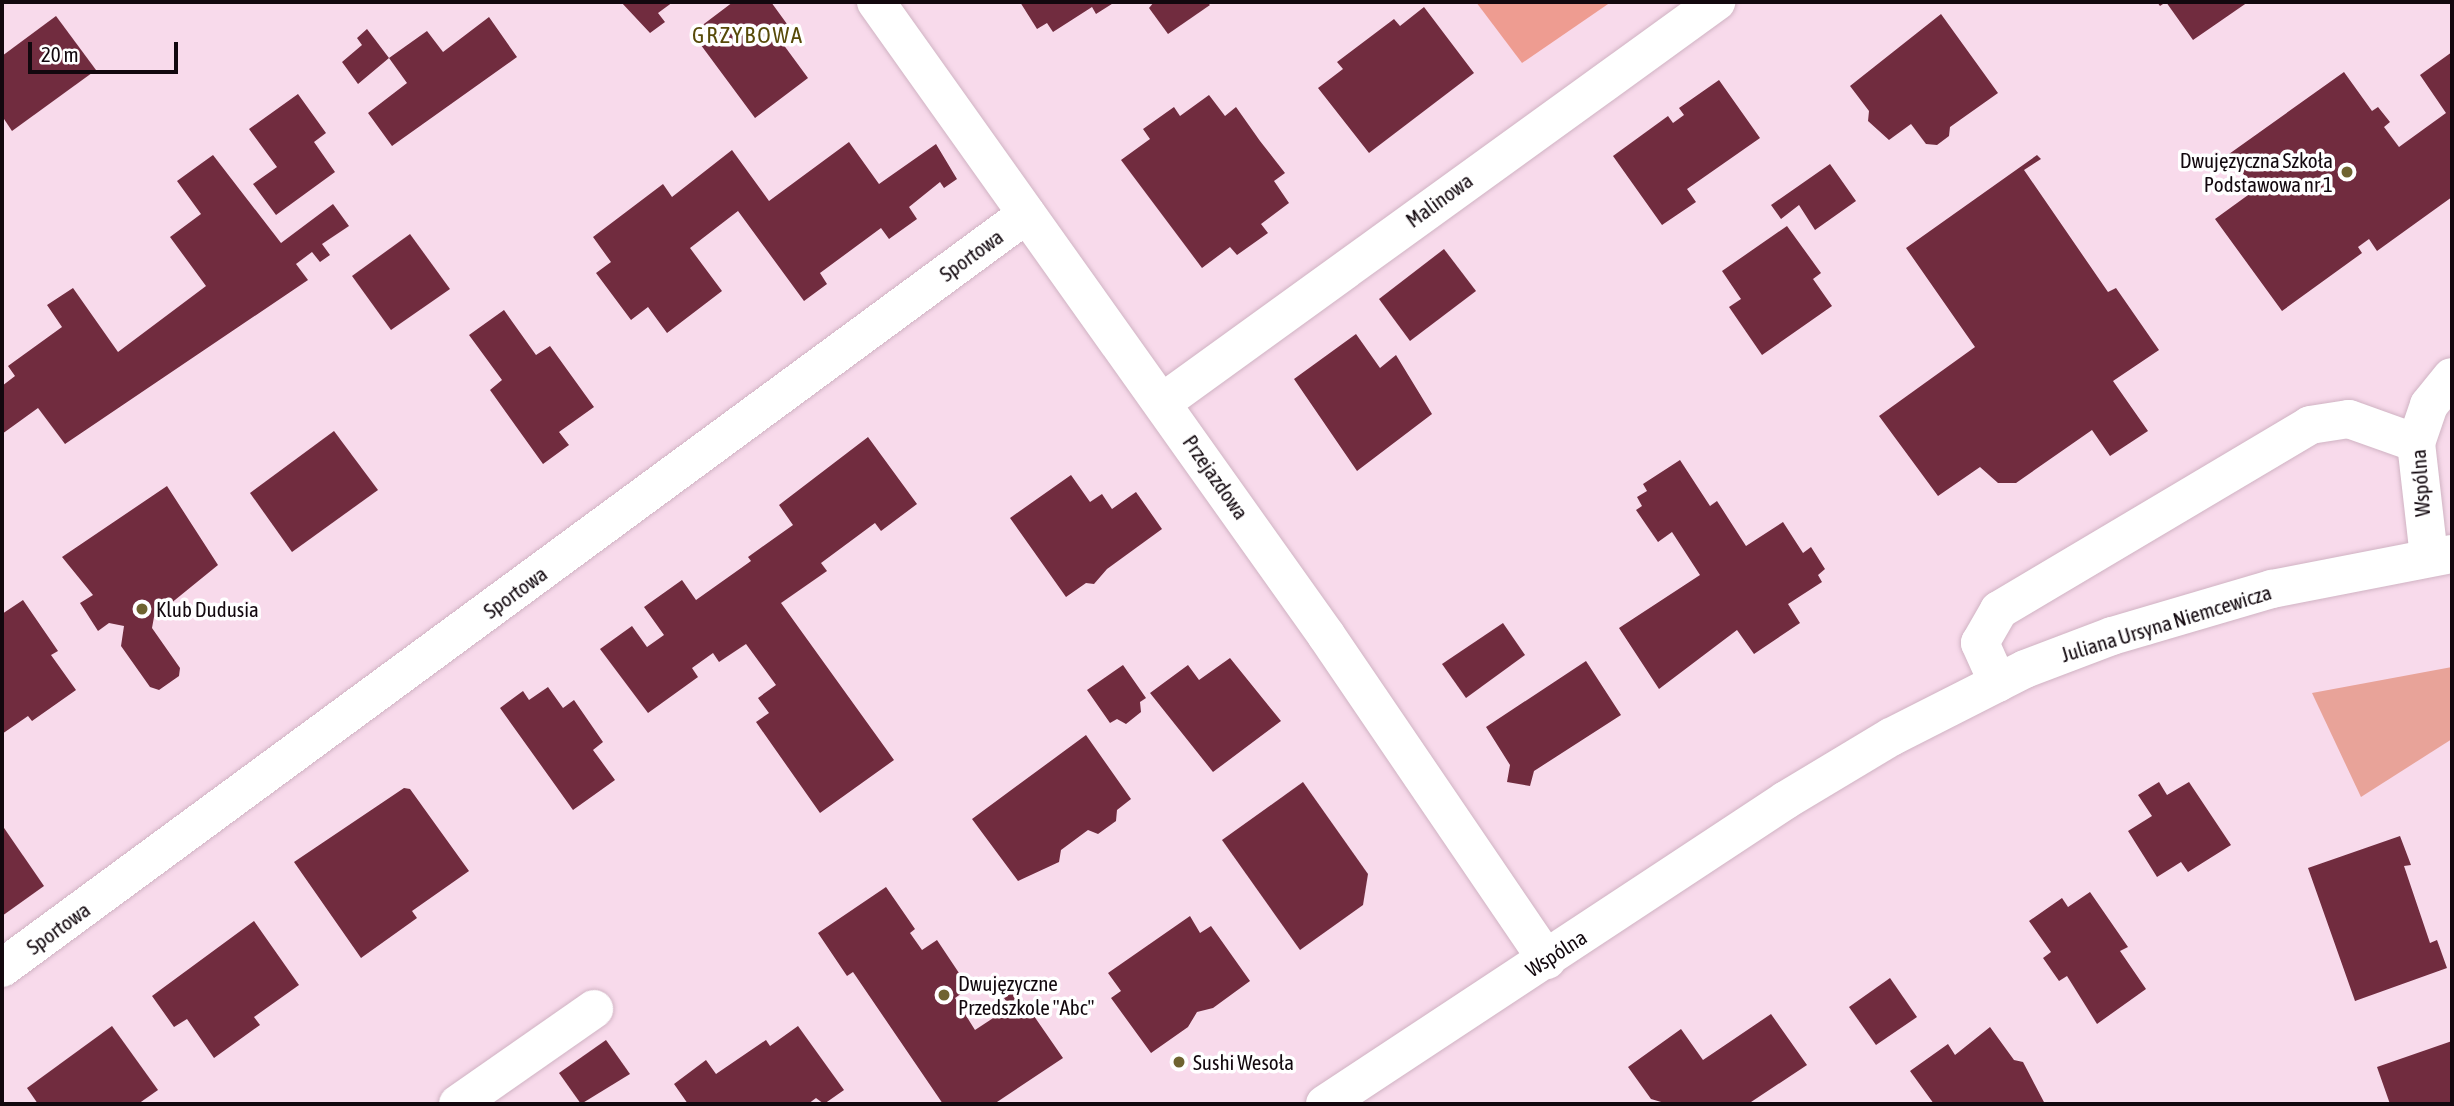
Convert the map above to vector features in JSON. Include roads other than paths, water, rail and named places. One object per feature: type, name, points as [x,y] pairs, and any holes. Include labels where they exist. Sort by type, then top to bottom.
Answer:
[{"type":"street","name":"Przejazdowa","points":[[876,2],[1163,402],[1546,960]]},
{"type":"street","name":"Malinowa","points":[[1163,402],[1716,2]]},
{"type":"street","name":"Sportowa","points":[[2,968],[1027,214]]},
{"type":"street","name":"Wspólna","points":[[2441,555],[2416,443],[2429,405],[2452,377]]},
{"type":"street","points":[[1998,683],[1980,643],[1999,610],[2310,425],[2349,419],[2416,443]]},
{"type":"street","name":"Juliana Ursyna Niemcewicza","points":[[1786,800],[1891,737],[1998,683],[2150,624],[2272,589],[2441,555]]},
{"type":"street","name":"Wspólna","points":[[1325,1104],[1786,800]]},
{"type":"street","points":[[458,1104],[594,1009]]},
{"type":"place","name":"Dwujęzyczna Szkoła Podstawowa nr 1","points":[[2347,172]]},
{"type":"place","name":"Klub Dudusia","points":[[142,609]]},
{"type":"place","name":"Dwujęzyczne Przedszkole \"Abc\"","points":[[944,995]]},
{"type":"place","name":"Sushi Wesoła","points":[[1179,1062]]},
{"type":"district","name":"GRZYBOWA","points":[[748,35]]}]
